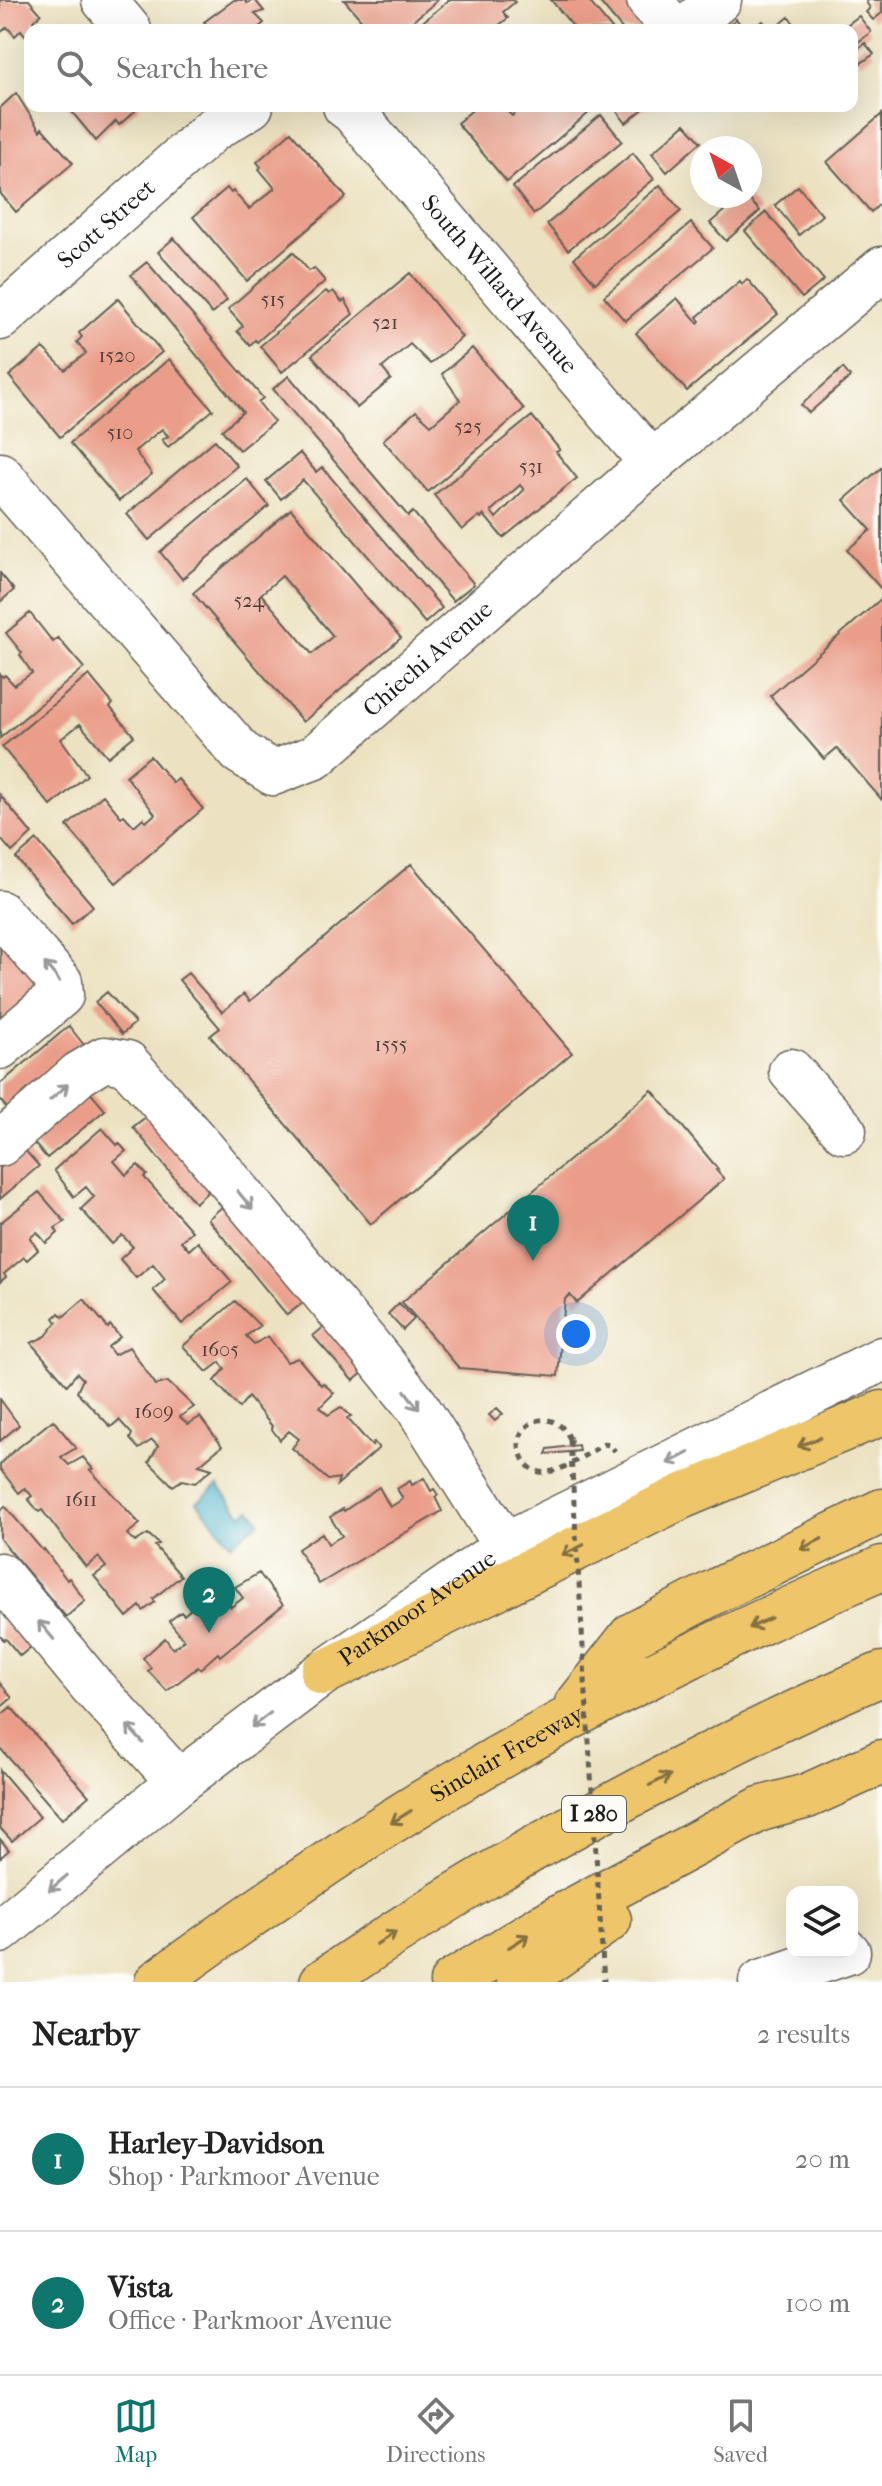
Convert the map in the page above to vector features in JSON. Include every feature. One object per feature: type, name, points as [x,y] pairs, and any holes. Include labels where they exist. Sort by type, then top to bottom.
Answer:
[{"type":"highway","points":[[323,1673],[683,1496],[882,1413]]},
{"type":"highway","points":[[565,1720],[632,1635],[882,1511]]},
{"type":"highway","name":"Sinclair Freeway","points":[[157,1982],[243,1920],[462,1778],[685,1657],[882,1568]]},
{"type":"highway","name":"I 280","points":[[322,1982],[496,1869],[601,1811],[723,1748],[882,1674]]},
{"type":"highway","points":[[452,1982],[541,1927],[747,1815],[807,1796],[882,1762]]},
{"type":"highway","points":[[519,1982],[649,1894],[774,1825],[807,1796]]},
{"type":"street","points":[[104,0],[124,24]]},
{"type":"street","points":[[649,0],[670,24]]},
{"type":"street","points":[[690,24],[719,0]]},
{"type":"street","points":[[201,118],[226,112]]},
{"type":"street","name":"South Willard Avenue","points":[[353,112],[652,463]]},
{"type":"street","name":"Scott Street","points":[[0,318],[201,118]]},
{"type":"street","name":"Chiechi Avenue","points":[[0,475],[240,752],[273,773],[315,757],[652,463],[882,269]]},
{"type":"street","points":[[0,913],[60,982],[61,995],[0,1047]]},
{"type":"street","points":[[0,1144],[79,1074],[104,1059],[127,1063],[202,1148],[416,1405],[506,1547]]},
{"type":"street","points":[[791,1071],[844,1131]]},
{"type":"street","name":"Parkmoor Avenue","points":[[0,1931],[179,1782],[323,1673],[520,1537],[882,1359]]},
{"type":"street","points":[[0,1575],[91,1685],[179,1782]]},
{"type":"street","points":[[858,1948],[882,1940]]},
{"type":"street","points":[[761,1982],[830,1958]]},
{"type":"path","points":[[604,1444],[580,1457],[568,1463],[556,1470],[541,1472],[528,1467],[519,1452],[518,1440],[523,1430],[533,1422],[547,1419],[559,1422],[570,1439],[571,1455],[572,1471],[604,1982]]},
{"type":"water","points":[[218,1485],[242,1515],[250,1509],[260,1521],[231,1544],[197,1502]]},
{"type":"building","points":[[0,0],[29,0],[41,14],[33,21],[36,24],[24,24],[24,34],[21,30],[15,36],[7,27],[0,33]]},
{"type":"building","points":[[234,0],[247,3],[255,0],[264,11],[255,14],[263,24],[204,22]]},
{"type":"building","points":[[344,0],[438,0],[409,24],[365,24]]},
{"type":"building","points":[[449,0],[515,2],[503,12],[508,18],[500,24],[420,24]]},
{"type":"building","points":[[551,0],[588,0],[608,24],[571,24]]},
{"type":"building","points":[[598,0],[634,0],[654,24],[618,24]]},
{"type":"building","points":[[882,0],[882,13],[873,20],[866,12],[870,8],[866,2]]},
{"type":"building","points":[[859,16],[871,32],[858,42],[858,24],[848,24]]},
{"type":"building","points":[[789,17],[794,24],[780,24]]},
{"type":"building","points":[[865,43],[874,54],[861,63],[858,48]]},
{"type":"building","points":[[16,93],[24,106],[24,112],[28,112],[40,131],[42,128],[73,163],[16,212],[0,193],[0,108]]},
{"type":"building","points":[[72,112],[134,112],[119,125],[116,121],[96,141]]},
{"type":"building","points":[[470,112],[508,112],[512,116],[517,112],[590,112],[507,182],[457,123]]},
{"type":"building","points":[[618,112],[640,112],[626,123]]},
{"type":"building","points":[[882,114],[882,202],[871,212],[827,162]]},
{"type":"building","points":[[601,115],[622,141],[534,214],[513,187]]},
{"type":"building","points":[[685,124],[696,136],[690,136],[690,152],[667,172],[652,153]]},
{"type":"building","points":[[291,132],[346,197],[247,281],[193,217],[227,188],[249,209],[275,188],[257,162]]},
{"type":"building","points":[[633,153],[654,179],[568,250],[547,224]]},
{"type":"building","points":[[660,185],[681,211],[595,283],[574,258]]},
{"type":"building","points":[[798,186],[822,215],[799,235],[775,205]]},
{"type":"building","points":[[727,208],[757,208],[760,211],[726,241],[710,223]]},
{"type":"building","points":[[766,212],[824,280],[802,298],[745,231]]},
{"type":"building","points":[[691,223],[713,248],[625,321],[604,296]]},
{"type":"building","points":[[174,238],[227,300],[212,314],[158,252]]},
{"type":"building","points":[[293,252],[309,271],[314,268],[325,281],[250,345],[237,331],[243,326],[228,309]]},
{"type":"building","points":[[147,262],[263,398],[258,402],[274,422],[239,450],[222,430],[243,412],[131,275]]},
{"type":"building","points":[[410,273],[462,337],[430,364],[410,344],[382,368],[391,379],[357,408],[312,355]]},
{"type":"building","points":[[747,279],[778,314],[687,391],[636,333],[677,298],[698,323],[697,317],[740,281],[742,284]]},
{"type":"building","points":[[326,291],[329,294],[333,291],[342,302],[345,300],[353,314],[282,372],[260,346]]},
{"type":"building","points":[[118,299],[162,352],[60,437],[9,376],[43,348],[65,370],[86,353],[77,342],[82,337],[79,333]]},
{"type":"building","points":[[472,348],[524,409],[428,492],[383,440],[416,411],[431,425],[460,400],[442,374]]},
{"type":"building","points":[[169,359],[213,410],[168,447],[162,440],[168,436],[162,429],[135,451],[152,474],[119,501],[70,443]]},
{"type":"building","points":[[843,368],[850,377],[809,413],[801,405]]},
{"type":"building","points":[[289,376],[408,516],[413,512],[474,584],[453,601],[273,389]]},
{"type":"building","points":[[532,416],[560,450],[556,452],[577,478],[503,538],[484,515],[462,530],[434,495]],"holes":[[[520,485],[524,490],[496,518],[491,511]]]},
{"type":"building","points":[[215,440],[237,466],[149,540],[127,514]]},
{"type":"building","points":[[300,453],[316,472],[322,467],[442,608],[425,623],[303,480],[281,499],[266,481]]},
{"type":"building","points":[[882,467],[882,590],[847,550],[871,530],[844,500]]},
{"type":"building","points":[[247,479],[269,506],[182,579],[160,552]]},
{"type":"building","points":[[291,509],[401,638],[303,722],[193,593]],"holes":[[[282,576],[333,636],[312,654],[261,594]]]},
{"type":"building","points":[[0,573],[14,590],[0,602]]},
{"type":"building","points":[[882,598],[882,800],[837,748],[824,759],[770,696]]},
{"type":"building","points":[[30,613],[53,642],[58,638],[84,668],[0,738],[0,674],[14,685],[32,673],[20,655],[22,653],[6,633]]},
{"type":"building","points":[[89,675],[134,736],[108,757],[80,724],[61,739],[87,775],[51,806],[2,747]]},
{"type":"building","points":[[150,756],[173,783],[178,779],[203,809],[116,883],[67,826],[103,795],[121,817],[124,815],[134,826],[143,818],[146,822],[155,814],[126,776]]},
{"type":"building","points":[[0,795],[32,834],[12,852],[0,838]]},
{"type":"building","points":[[37,840],[93,906],[72,924],[16,858]]},
{"type":"building","points":[[411,864],[572,1053],[371,1224],[210,1036],[220,1028],[179,980],[188,973],[222,1012],[244,994],[250,1001]]},
{"type":"building","points":[[0,934],[51,987],[0,1031],[1,986]]},
{"type":"building","points":[[107,992],[135,1023],[122,1034],[95,1002]]},
{"type":"building","points":[[69,1026],[84,1045],[8,1109],[0,1100],[0,1084]]},
{"type":"building","points":[[652,1090],[724,1179],[577,1303],[570,1295],[565,1299],[558,1376],[459,1368],[402,1302]]},
{"type":"building","points":[[89,1091],[105,1110],[47,1158],[31,1140]]},
{"type":"building","points":[[156,1109],[217,1184],[195,1203],[133,1127]]},
{"type":"building","points":[[102,1128],[126,1151],[114,1161],[126,1175],[138,1165],[147,1175],[144,1177],[192,1231],[181,1241],[189,1250],[198,1242],[232,1282],[182,1324],[153,1290],[165,1279],[153,1264],[136,1278],[120,1259],[133,1247],[122,1235],[112,1244],[81,1209],[94,1197],[86,1187],[74,1197],[54,1170]]},
{"type":"building","points":[[23,1148],[39,1166],[0,1199],[0,1168]]},
{"type":"building","points":[[39,1192],[65,1222],[55,1228],[58,1233],[46,1243],[37,1232],[30,1238],[38,1250],[27,1260],[24,1257],[4,1274],[6,1277],[0,1282],[0,1223]]},
{"type":"building","points":[[229,1201],[309,1298],[287,1315],[208,1219]]},
{"type":"building","points":[[84,1299],[108,1328],[110,1325],[120,1337],[108,1347],[114,1355],[129,1347],[156,1385],[168,1382],[194,1407],[180,1417],[188,1424],[200,1417],[222,1446],[199,1465],[212,1469],[195,1483],[182,1480],[173,1486],[149,1462],[158,1446],[152,1440],[139,1449],[130,1439],[132,1434],[119,1420],[111,1427],[77,1392],[83,1379],[77,1373],[67,1385],[31,1343],[46,1336],[57,1322],[54,1318],[59,1313],[63,1317]]},
{"type":"building","points":[[235,1301],[260,1326],[246,1336],[254,1344],[268,1336],[287,1362],[298,1358],[321,1385],[323,1383],[334,1393],[320,1407],[328,1415],[341,1407],[372,1446],[374,1442],[379,1448],[337,1485],[339,1478],[328,1480],[292,1448],[299,1439],[289,1431],[280,1440],[248,1397],[239,1408],[215,1381],[225,1369],[220,1362],[207,1372],[183,1346]]},
{"type":"building","points":[[399,1303],[414,1319],[403,1330],[388,1314]]},
{"type":"building","points":[[332,1320],[371,1366],[353,1381],[313,1336]]},
{"type":"building","points":[[0,1399],[19,1425],[0,1441]]},
{"type":"building","points":[[497,1408],[503,1414],[495,1421],[489,1415]]},
{"type":"building","points":[[53,1420],[76,1448],[61,1457],[69,1465],[83,1457],[93,1469],[90,1470],[140,1524],[127,1534],[135,1542],[148,1534],[159,1544],[155,1546],[181,1576],[143,1611],[140,1606],[127,1617],[94,1576],[106,1567],[98,1557],[86,1567],[42,1510],[39,1512],[28,1499],[32,1496],[25,1488],[19,1493],[0,1469],[9,1455]]},
{"type":"building","points":[[578,1445],[579,1451],[546,1454],[548,1449]]},
{"type":"building","points":[[424,1478],[431,1491],[434,1489],[438,1495],[435,1497],[442,1511],[319,1584],[298,1549],[322,1533],[328,1544],[342,1536],[330,1517],[379,1487],[390,1507],[403,1499],[397,1489],[410,1481],[412,1485]]},
{"type":"building","points":[[5,1506],[67,1580],[69,1578],[85,1601],[66,1617],[0,1539],[0,1511]]},
{"type":"building","points":[[259,1573],[283,1605],[220,1656],[218,1653],[167,1691],[148,1671],[151,1668],[143,1658],[165,1638],[173,1649],[184,1640],[169,1621],[181,1612],[184,1615],[216,1586],[231,1607],[243,1598],[235,1587]]},
{"type":"building","points":[[0,1595],[38,1641],[20,1656],[0,1636]]},
{"type":"building","points":[[0,1683],[12,1698],[0,1708]]},
{"type":"building","points":[[11,1707],[89,1796],[62,1819],[0,1748],[0,1716]]},
{"type":"building","points":[[0,1770],[40,1817],[12,1841],[0,1828]]},
{"type":"building","points":[[0,1839],[9,1850],[0,1858]]},
{"type":"place","name":"Harley-Davidson","points":[[533,1261]]},
{"type":"place","name":"Vista","points":[[209,1633]]}]
